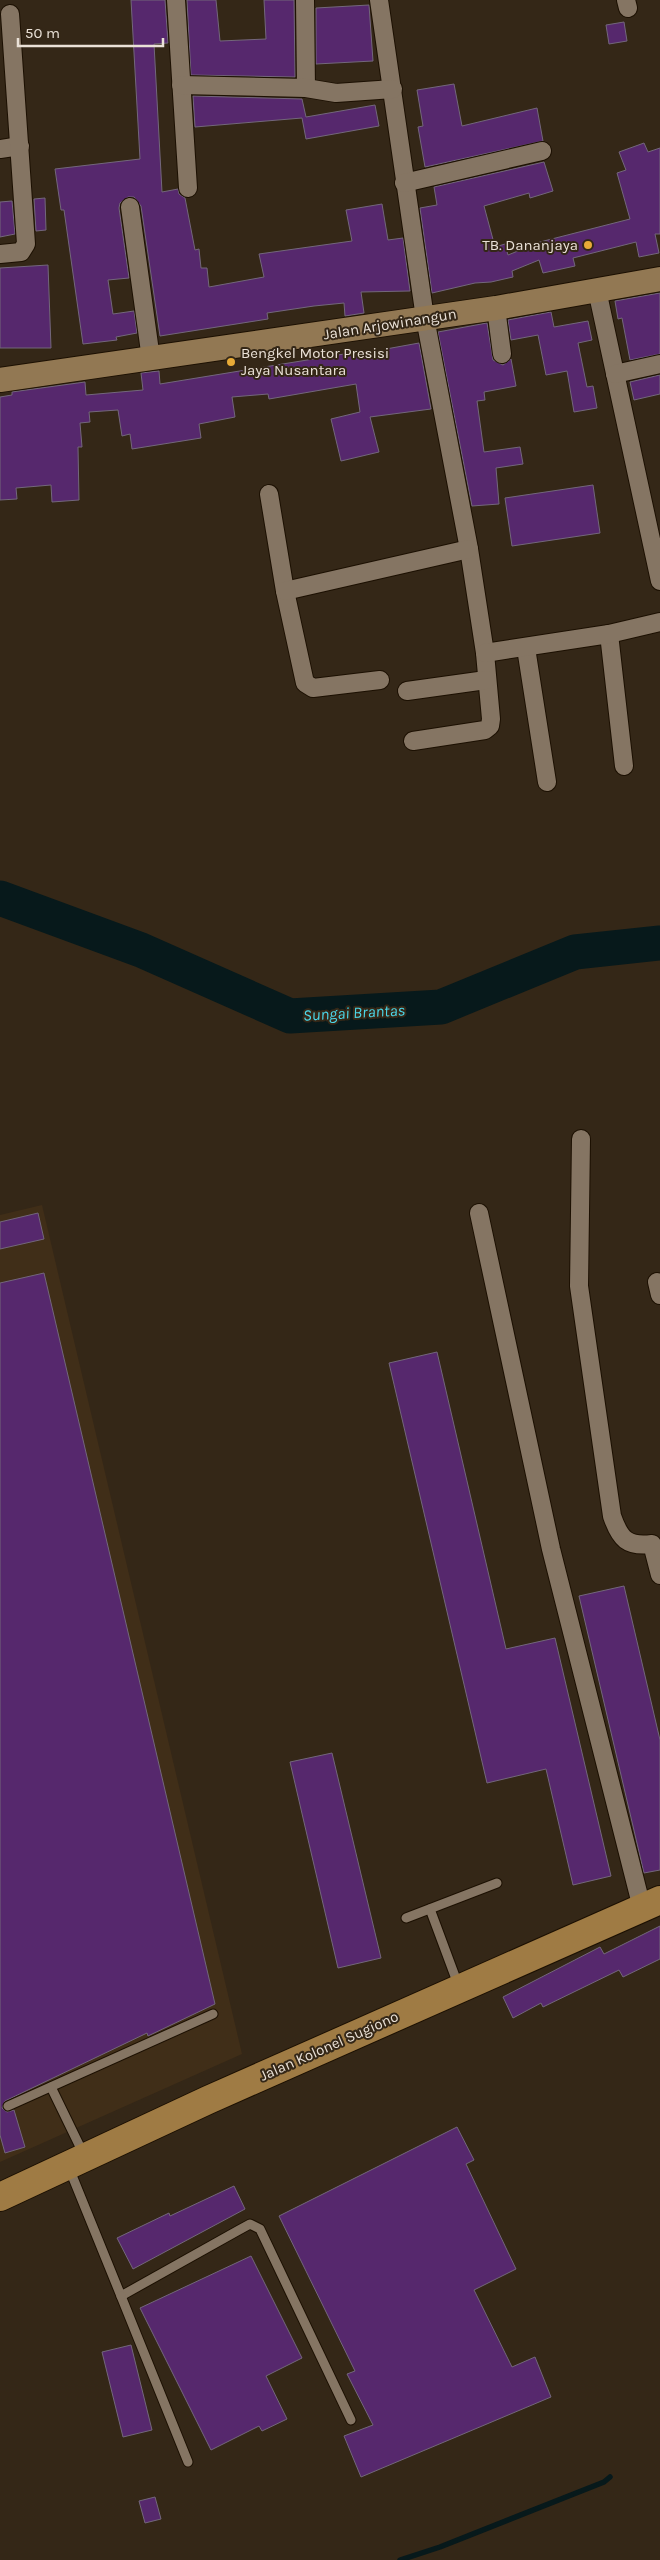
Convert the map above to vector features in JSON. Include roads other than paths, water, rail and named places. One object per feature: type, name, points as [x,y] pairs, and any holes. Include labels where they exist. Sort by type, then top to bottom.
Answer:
[{"type":"main road","name":"Jalan Arjowinangun","points":[[0,380],[496,308],[660,279]]},
{"type":"main road","name":"Jalan Kolonel Sugiono","points":[[0,2197],[459,1987],[651,1904]]},
{"type":"street","points":[[176,0],[188,188]]},
{"type":"street","points":[[305,0],[306,88]]},
{"type":"street","points":[[379,0],[425,318],[469,549],[485,653],[491,719],[490,726],[485,730],[413,740]]},
{"type":"street","points":[[0,254],[21,252],[26,244],[10,14]]},
{"type":"street","points":[[181,84],[306,88],[336,93],[393,89]]},
{"type":"street","points":[[0,149],[20,146]]},
{"type":"street","points":[[404,183],[542,151]]},
{"type":"street","points":[[130,207],[151,359]]},
{"type":"street","points":[[597,290],[660,581]]},
{"type":"street","points":[[496,308],[502,354]]},
{"type":"street","points":[[616,374],[660,364]]},
{"type":"street","points":[[269,494],[285,591],[306,686],[313,688],[380,680]]},
{"type":"street","points":[[285,591],[469,549]]},
{"type":"street","points":[[485,653],[609,634],[660,622]]},
{"type":"street","points":[[609,634],[624,766]]},
{"type":"street","points":[[526,648],[547,782]]},
{"type":"street","points":[[407,691],[486,680]]},
{"type":"street","points":[[581,1140],[579,1286],[612,1516],[618,1533],[627,1542],[639,1546],[656,1543],[660,1574]]},
{"type":"street","points":[[479,1213],[551,1549],[651,1904]]},
{"type":"lane","points":[[406,1918],[497,1883]]},
{"type":"lane","points":[[430,1909],[459,1987]]},
{"type":"lane","points":[[8,2106],[213,2014]]},
{"type":"lane","points":[[51,2087],[121,2296],[188,2462]]},
{"type":"lane","points":[[121,2296],[250,2224],[260,2230],[350,2420]]},
{"type":"waterway","name":"Sungai Brantas","points":[[0,898],[141,950],[290,1016],[441,1007],[575,952],[660,943]]},
{"type":"waterway","points":[[400,2560],[440,2547],[604,2482],[610,2477]]},
{"type":"place","name":"TB. Dananjaya","points":[[588,245]]},
{"type":"place","name":"Bengkel Motor Presisi Jaya Nusantara","points":[[231,362]]}]
